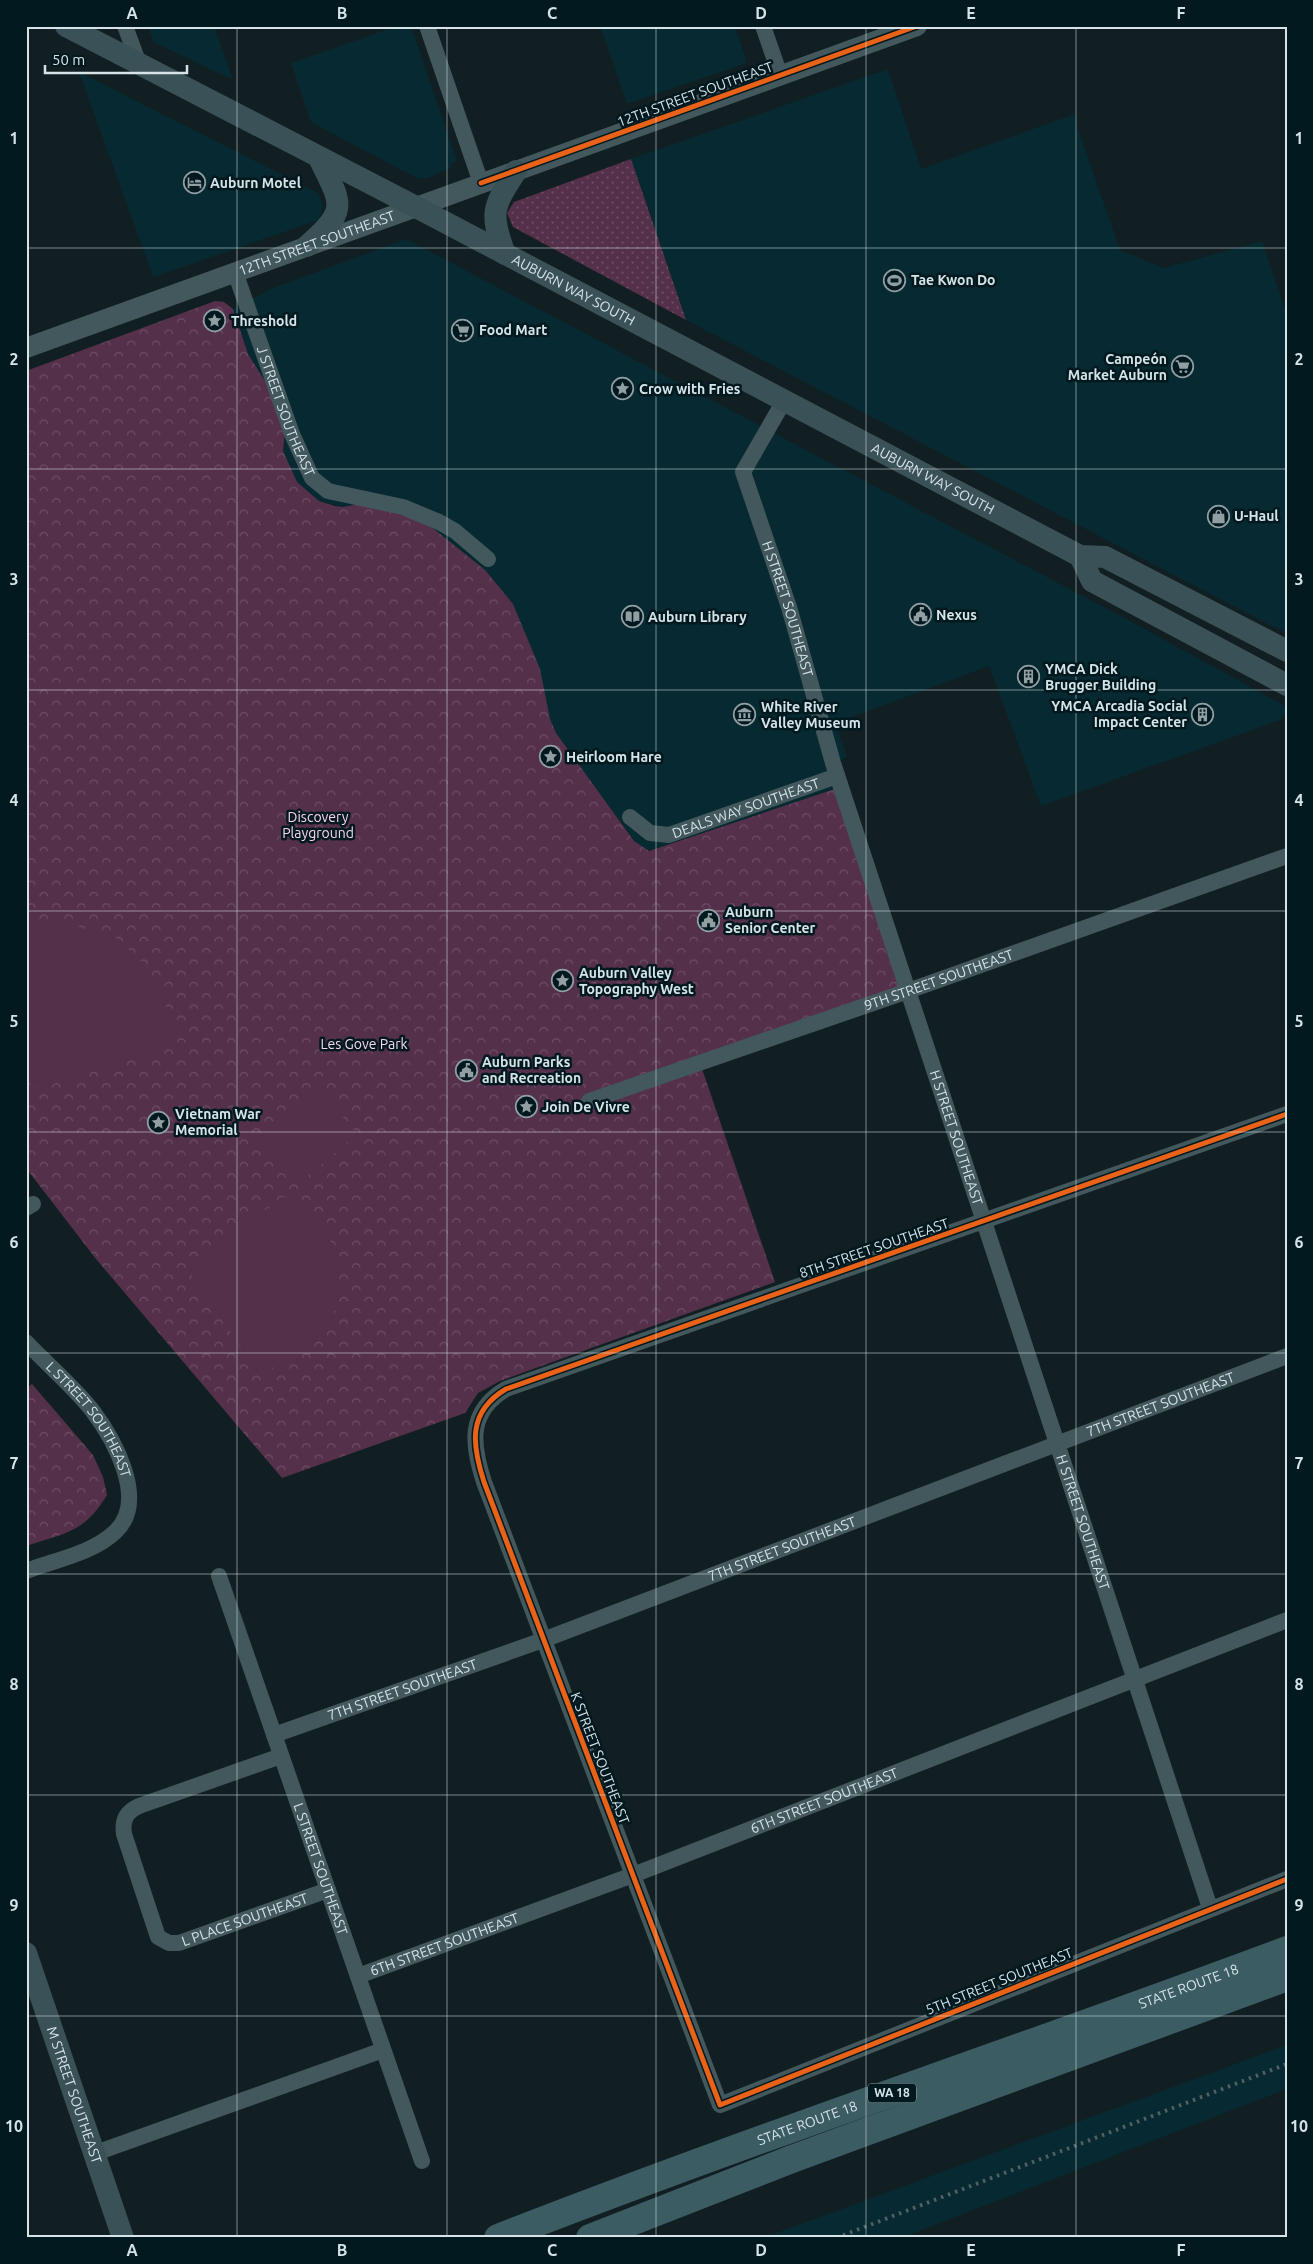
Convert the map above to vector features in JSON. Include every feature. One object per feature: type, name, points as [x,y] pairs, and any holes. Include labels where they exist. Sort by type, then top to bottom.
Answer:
[{"type":"highway","name":"STATE ROUTE 18","points":[[498,2238],[597,2199],[1287,1950]]},
{"type":"highway","name":"STATE ROUTE 18","points":[[590,2238],[792,2159],[1287,1977]]},
{"type":"main road","name":"AUBURN WAY SOUTH","points":[[66,26],[416,207],[1080,556],[1105,557],[1287,651]]},
{"type":"main road","points":[[307,246],[327,229],[335,218],[338,208],[336,197],[319,158]]},
{"type":"main road","points":[[505,254],[496,230],[494,212],[500,196],[516,171]]},
{"type":"main road","points":[[1080,556],[1092,581],[1287,685]]},
{"type":"main road","name":"M STREET SOUTHEAST","points":[[26,1953],[123,2238]]},
{"type":"street","points":[[126,26],[139,64]]},
{"type":"street","points":[[427,26],[481,184]]},
{"type":"street","points":[[763,26],[780,75]]},
{"type":"street","name":"12TH STREET SOUTHEAST","points":[[26,348],[917,26]]},
{"type":"street","name":"J STREET SOUTHEAST","points":[[235,272],[292,434],[312,478],[328,491],[403,507],[439,522],[455,531],[488,559]]},
{"type":"street","name":"H STREET SOUTHEAST","points":[[784,401],[743,472],[788,607],[837,776],[1210,1908]]},
{"type":"street","name":"DEALS WAY SOUTHEAST","points":[[630,817],[650,833],[669,835],[837,776]]},
{"type":"street","name":"9TH STREET SOUTHEAST","points":[[589,1100],[908,991],[1287,856]]},
{"type":"street","name":"8TH STREET SOUTHEAST","points":[[479,1417],[487,1404],[506,1389],[1287,1114]]},
{"type":"street","name":"L STREET SOUTHEAST","points":[[26,1342],[86,1402],[106,1431],[124,1468],[129,1488],[129,1508],[122,1525],[112,1535],[99,1543],[26,1571]]},
{"type":"street","name":"7TH STREET SOUTHEAST","points":[[274,1735],[543,1640],[1287,1356]]},
{"type":"street","name":"K STREET SOUTHEAST","points":[[479,1417],[474,1435],[477,1460],[543,1640],[720,2105]]},
{"type":"street","name":"L STREET SOUTHEAST","points":[[219,1576],[422,2161]]},
{"type":"street","name":"6TH STREET SOUTHEAST","points":[[358,1976],[633,1875],[1287,1620]]},
{"type":"street","name":"L PLACE SOUTHEAST","points":[[281,1756],[139,1806],[127,1814],[123,1823],[124,1834],[152,1922],[158,1937],[163,1941],[179,1943],[328,1890]]},
{"type":"street","name":"5TH STREET SOUTHEAST","points":[[720,2105],[1210,1908],[1287,1879]]},
{"type":"street","points":[[94,2154],[383,2050]]},
{"type":"shaded area","points":[[148,26],[214,26],[233,80],[153,42]]},
{"type":"shaded area","points":[[397,26],[411,26],[457,161],[452,163],[451,168],[428,178],[418,178],[399,169],[311,122],[291,63]]},
{"type":"shaded area","points":[[600,26],[735,26],[747,63],[627,104]]},
{"type":"shaded area","points":[[888,69],[921,169],[1075,114],[1077,126],[1120,250],[1164,268],[1262,241],[1287,315],[1287,634],[686,320],[631,159]]},
{"type":"shaded area","points":[[79,72],[318,193],[323,205],[319,220],[153,277]]},
{"type":"shaded area","points":[[406,239],[1121,616],[1287,707],[1287,711],[1280,720],[1041,806],[989,666],[836,723],[847,757],[833,763],[841,787],[649,851],[634,841],[556,733],[550,719],[343,507],[319,501],[297,482],[283,451],[285,430],[270,389],[248,354],[233,309],[273,288]]},
{"type":"shaded area","points":[[1287,2045],[1287,2089],[901,2238],[763,2238]]},
{"type":"green space","points":[[631,159],[686,320],[513,227],[507,213],[514,202]]},
{"type":"green space","name":"Les Gove Park","points":[[215,301],[224,302],[233,309],[248,354],[270,389],[285,430],[283,451],[297,482],[319,501],[335,506],[343,507],[359,504],[415,518],[434,529],[485,570],[513,604],[540,669],[550,719],[556,733],[634,841],[649,851],[841,787],[908,991],[700,1063],[775,1282],[500,1381],[478,1393],[465,1413],[282,1478],[96,1259],[26,1168],[26,371]]},
{"type":"green space","points":[[26,920],[61,922],[116,938],[144,964],[162,996],[178,1044],[38,1089],[27,1082]]},
{"type":"green space","points":[[319,1089],[357,1134],[297,1185],[258,1140]]},
{"type":"green space","points":[[283,1197],[308,1213],[329,1237],[339,1271],[337,1306],[321,1337],[294,1362],[258,1371],[191,1274],[195,1261]]},
{"type":"green space","points":[[32,1384],[93,1455],[103,1477],[107,1495],[99,1508],[73,1530],[26,1546],[26,1389]]},
{"type":"railway","points":[[836,2238],[1287,2064]]},
{"type":"cycle path","points":[[481,183],[917,26]]},
{"type":"cycle path","points":[[1287,1114],[506,1389],[493,1398],[484,1408],[476,1430],[475,1442],[484,1482],[720,2105],[1287,1879]]},
{"type":"place","name":"Auburn Motel","points":[[194,183]]},
{"type":"place","name":"Tae Kwon Do","points":[[895,280]]},
{"type":"place","name":"Threshold","points":[[215,321]]},
{"type":"place","name":"Food Mart","points":[[463,330]]},
{"type":"place","name":"Campeón Market Auburn","points":[[1183,367]]},
{"type":"place","name":"Crow with Fries","points":[[623,389]]},
{"type":"place","name":"U-Haul","points":[[1218,516]]},
{"type":"place","name":"Nexus","points":[[920,615]]},
{"type":"place","name":"Auburn Library","points":[[632,617]]},
{"type":"place","name":"YMCA Dick Brugger Building","points":[[1029,677]]},
{"type":"place","name":"YMCA Arcadia Social Impact Center","points":[[1203,714]]},
{"type":"place","name":"White River Valley Museum","points":[[745,715]]},
{"type":"place","name":"Heirloom Hare","points":[[550,757]]},
{"type":"place","name":"Auburn Senior Center","points":[[709,920]]},
{"type":"place","name":"Auburn Valley Topography West","points":[[563,981]]},
{"type":"place","name":"Auburn Parks and Recreation","points":[[466,1070]]},
{"type":"place","name":"Join De Vivre","points":[[526,1107]]},
{"type":"place","name":"Vietnam War Memorial","points":[[159,1122]]},
{"type":"park label","name":"Discovery Playground","points":[[318,826]]}]
